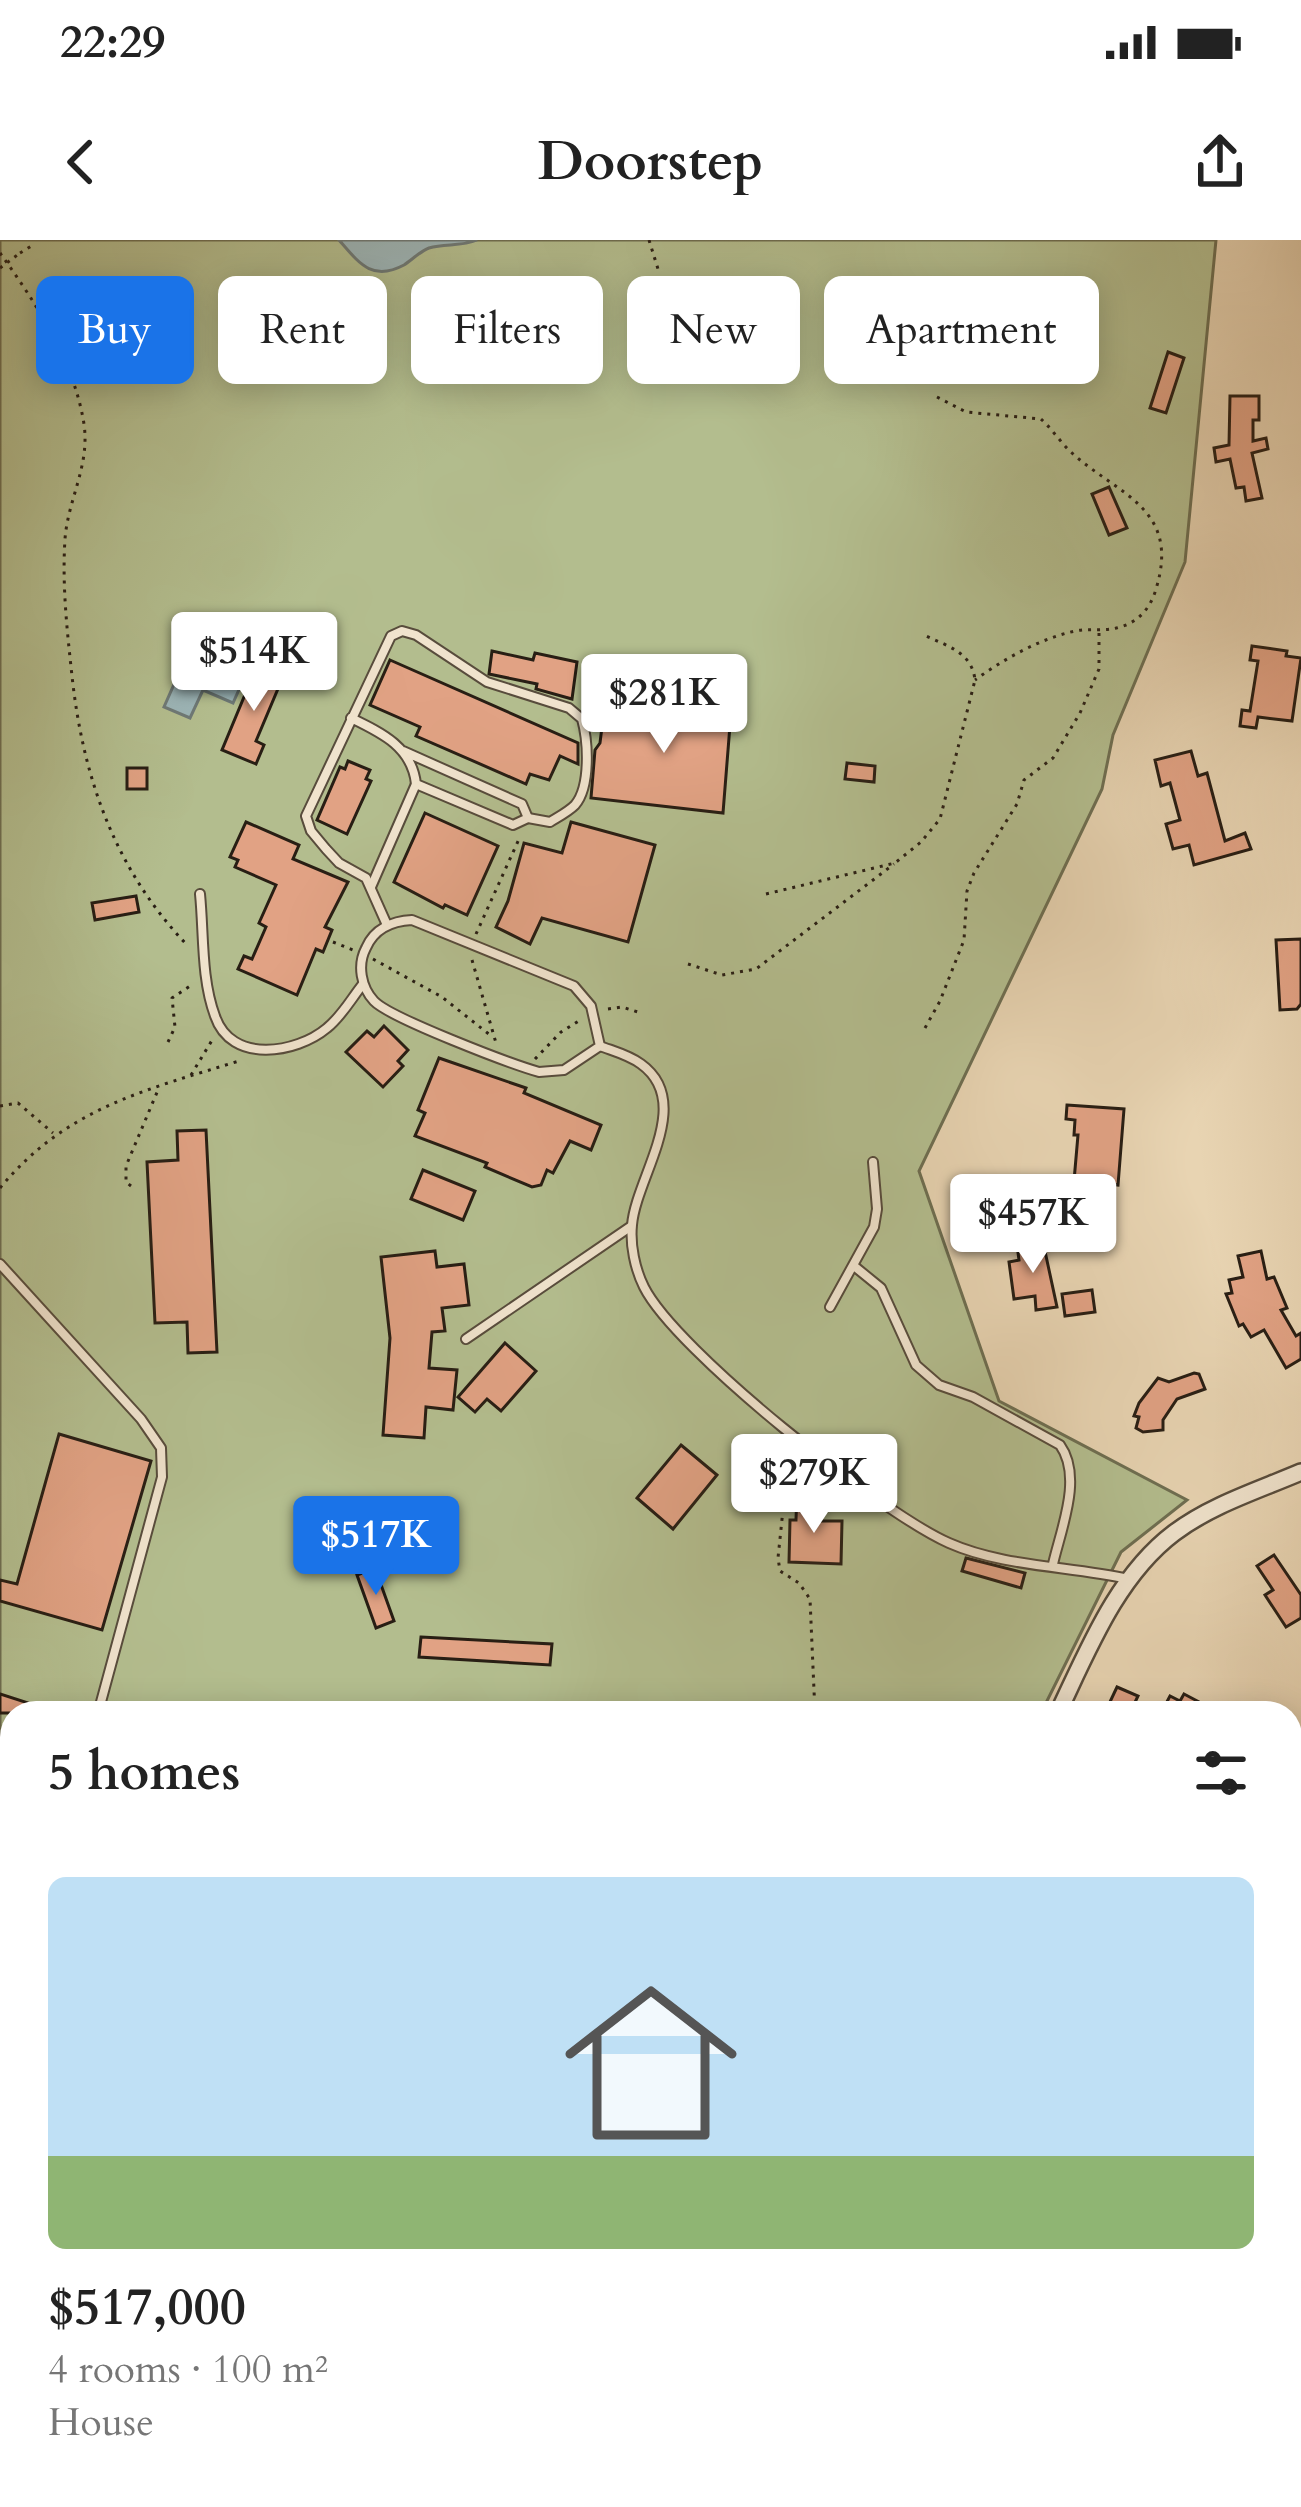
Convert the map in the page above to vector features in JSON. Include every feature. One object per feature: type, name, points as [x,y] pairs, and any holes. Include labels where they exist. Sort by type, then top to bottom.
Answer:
[{"type":"street","points":[[1064,1701],[1129,1579],[1171,1535],[1199,1517],[1301,1472]]},
{"type":"lane","points":[[387,926],[366,878],[340,863],[317,840],[306,816],[392,636],[402,631],[440,648],[487,682],[569,708],[582,718],[582,793],[550,822],[528,818],[513,825],[416,784]]},
{"type":"lane","points":[[351,718],[386,735],[404,751],[416,784],[371,887]]},
{"type":"lane","points":[[404,751],[522,805],[528,818]]},
{"type":"lane","points":[[200,894],[206,980],[218,1024],[242,1046],[273,1051],[323,1032],[363,982]]},
{"type":"lane","points":[[417,921],[574,986],[594,1015],[599,1046],[564,1070],[529,1069],[386,1010],[370,997],[363,982],[363,954],[371,938],[387,926],[417,921]]},
{"type":"lane","points":[[599,1046],[640,1063],[657,1082],[664,1105],[660,1136],[632,1226],[638,1272],[663,1315],[802,1440],[882,1502],[949,1543],[1129,1579]]},
{"type":"lane","points":[[830,1307],[874,1227],[873,1162]]},
{"type":"lane","points":[[466,1339],[632,1226]]},
{"type":"lane","points":[[0,1264],[161,1448],[162,1477],[101,1701]]},
{"type":"lane","points":[[854,1266],[881,1288],[916,1365],[939,1384],[973,1397],[1060,1445],[1067,1455],[1070,1483],[1053,1564]]},
{"type":"path","points":[[649,240],[658,269]]},
{"type":"path","points":[[0,268],[33,245]]},
{"type":"path","points":[[0,254],[55,341],[79,399],[85,428],[81,483],[66,532],[64,582],[75,716],[85,763],[97,804],[124,859],[174,932],[206,965]]},
{"type":"path","points":[[938,397],[966,412],[1041,419],[1073,454],[1137,500],[1151,516],[1161,550],[1151,604],[1127,625],[1054,637],[975,680]]},
{"type":"path","points":[[925,1028],[959,954],[967,926],[967,891],[974,873],[1017,804],[1024,780],[1053,758],[1080,713],[1099,669],[1099,631]]},
{"type":"path","points":[[688,964],[722,976],[756,969],[921,842],[940,819],[975,680],[965,656],[924,634]]},
{"type":"path","points":[[496,1056],[469,950],[528,818]]},
{"type":"path","points":[[766,894],[895,862]]},
{"type":"path","points":[[333,942],[442,997],[494,1038]]},
{"type":"path","points":[[168,1042],[175,1027],[172,998],[206,980]]},
{"type":"path","points":[[529,1069],[561,1032],[594,1015],[614,1006],[641,1013]]},
{"type":"path","points":[[190,1077],[218,1024]]},
{"type":"path","points":[[0,1189],[24,1159],[54,1134],[93,1112],[273,1051]]},
{"type":"path","points":[[131,1186],[125,1182],[126,1166],[158,1087]]},
{"type":"path","points":[[0,1106],[18,1103],[54,1134]]},
{"type":"path","points":[[784,1500],[778,1558],[780,1571],[799,1583],[810,1599],[814,1701]]},
{"type":"green space","points":[[0,240],[1216,240],[1185,562],[1113,735],[1102,789],[919,1171],[999,1401],[1187,1500],[1121,1552],[1047,1701],[0,1701]]},
{"type":"water","points":[[339,240],[477,240],[429,248],[383,272],[367,268]]},
{"type":"water","points":[[191,646],[220,659],[226,647],[253,658],[233,703],[203,690],[190,718],[164,707]]},
{"type":"building","points":[[1168,352],[1184,358],[1166,413],[1150,408]]},
{"type":"building","points":[[1230,396],[1259,396],[1253,441],[1266,438],[1268,449],[1252,453],[1262,498],[1246,501],[1244,487],[1236,488],[1230,459],[1216,462],[1214,448],[1229,445]]},
{"type":"building","points":[[1109,487],[1127,528],[1109,535],[1092,494]]},
{"type":"building","points":[[1252,646],[1301,658],[1292,721],[1258,717],[1256,728],[1240,726],[1242,710],[1250,711],[1258,661],[1250,660]]},
{"type":"building","points":[[492,651],[533,660],[535,653],[577,662],[572,699],[536,689],[537,684],[489,674]]},
{"type":"building","points":[[390,660],[578,743],[578,764],[560,756],[549,780],[530,774],[526,784],[416,736],[420,727],[370,705]]},
{"type":"building","points":[[259,661],[285,672],[256,741],[264,745],[256,764],[222,750]]},
{"type":"building","points":[[702,697],[732,700],[723,813],[591,798],[605,703],[701,713]]},
{"type":"building","points":[[1191,751],[1198,776],[1207,773],[1225,841],[1245,833],[1251,849],[1194,865],[1189,845],[1173,849],[1166,824],[1180,820],[1170,783],[1161,786],[1155,760]]},
{"type":"building","points":[[348,761],[370,770],[366,779],[371,781],[347,834],[317,820],[340,767],[345,769]]},
{"type":"building","points":[[847,763],[875,766],[874,782],[845,779]]},
{"type":"building","points":[[127,768],[147,768],[147,789],[127,789]]},
{"type":"building","points":[[425,813],[498,846],[467,915],[394,882]]},
{"type":"building","points":[[246,822],[299,845],[293,859],[348,882],[325,927],[332,930],[323,952],[316,949],[297,995],[238,969],[244,956],[252,959],[266,927],[259,923],[276,885],[235,867],[238,860],[230,857]]},
{"type":"building","points":[[571,822],[655,845],[628,942],[542,918],[530,944],[496,927],[524,843],[562,853]]},
{"type":"building","points":[[136,896],[139,912],[95,920],[92,903]]},
{"type":"building","points":[[1301,939],[1301,1004],[1297,1009],[1280,1010],[1276,940]]},
{"type":"building","points":[[384,1026],[408,1050],[398,1061],[403,1066],[383,1087],[346,1052],[367,1031],[374,1037]]},
{"type":"building","points":[[439,1058],[526,1088],[524,1093],[601,1125],[591,1150],[570,1141],[553,1173],[547,1170],[541,1185],[532,1187],[485,1167],[487,1163],[415,1136],[425,1113],[418,1110]]},
{"type":"building","points":[[1067,1105],[1124,1109],[1118,1185],[1074,1181],[1078,1135],[1074,1135],[1075,1120],[1066,1119]]},
{"type":"building","points":[[206,1130],[217,1352],[188,1353],[187,1322],[155,1323],[147,1162],[178,1160],[177,1131]]},
{"type":"building","points":[[423,1170],[475,1191],[463,1220],[411,1199]]},
{"type":"building","points":[[1043,1242],[1057,1307],[1036,1310],[1035,1296],[1014,1299],[1009,1262],[1019,1260],[1017,1245]]},
{"type":"building","points":[[435,1251],[437,1267],[464,1264],[469,1305],[442,1308],[445,1331],[432,1332],[429,1368],[457,1370],[453,1410],[426,1407],[424,1438],[383,1435],[390,1338],[381,1257]]},
{"type":"building","points":[[1261,1251],[1267,1279],[1274,1277],[1287,1308],[1281,1310],[1296,1336],[1301,1333],[1301,1359],[1286,1368],[1264,1330],[1251,1337],[1243,1324],[1239,1326],[1226,1294],[1232,1293],[1229,1280],[1243,1277],[1238,1256]]},
{"type":"building","points":[[1092,1290],[1095,1312],[1065,1316],[1062,1294]]},
{"type":"building","points":[[505,1343],[536,1371],[501,1411],[487,1399],[475,1412],[458,1397]]},
{"type":"building","points":[[1194,1373],[1205,1389],[1177,1399],[1163,1420],[1163,1430],[1136,1428],[1139,1403],[1158,1378],[1169,1382]]},
{"type":"building","points":[[59,1434],[151,1461],[102,1630],[0,1601],[0,1580],[17,1584]]},
{"type":"building","points":[[681,1445],[717,1475],[673,1529],[637,1498]]},
{"type":"building","points":[[797,1491],[813,1492],[812,1521],[842,1521],[841,1564],[789,1562],[790,1520],[796,1520]]},
{"type":"building","points":[[1274,1555],[1301,1595],[1301,1618],[1286,1627],[1265,1595],[1273,1590],[1257,1566]]},
{"type":"building","points":[[966,1558],[1025,1573],[1021,1588],[962,1571]]},
{"type":"building","points":[[375,1568],[394,1621],[376,1628],[357,1575]]},
{"type":"building","points":[[421,1637],[552,1644],[550,1665],[419,1657]]},
{"type":"building","points":[[1117,1687],[1138,1696],[1136,1701],[1110,1701]]}]
